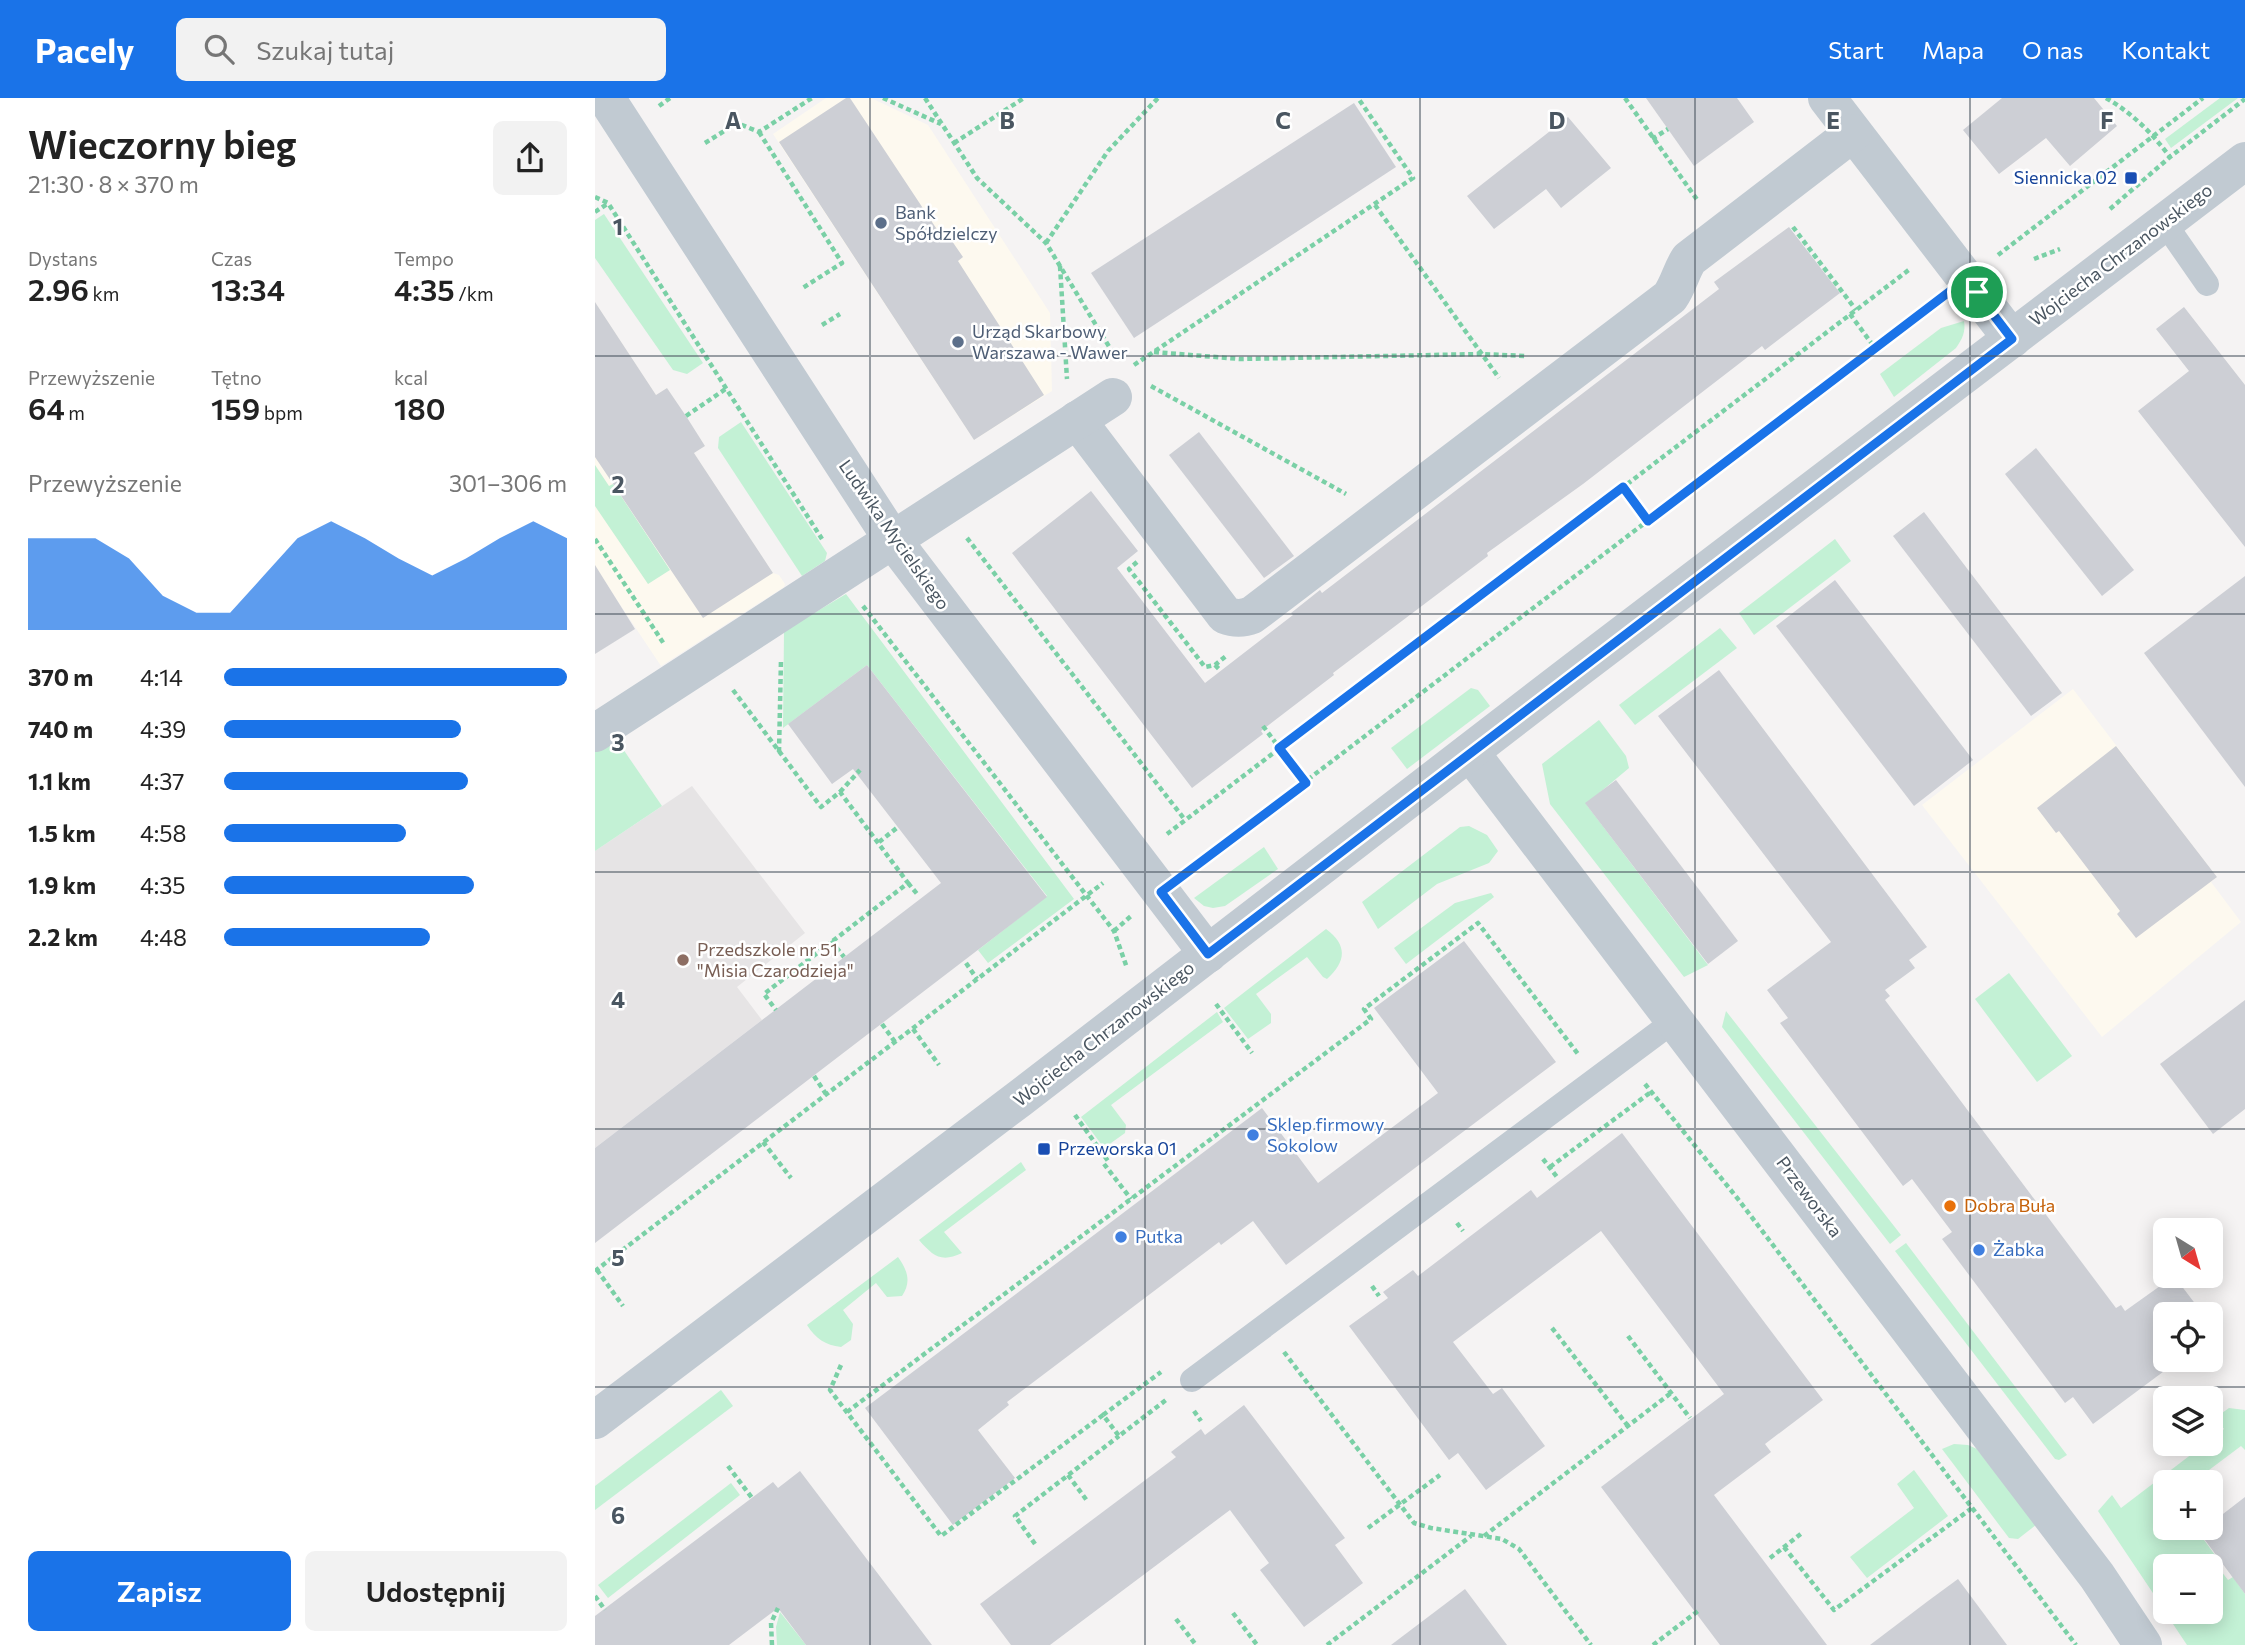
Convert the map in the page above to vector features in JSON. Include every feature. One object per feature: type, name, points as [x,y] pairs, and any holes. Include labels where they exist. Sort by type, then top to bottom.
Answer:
[{"type":"street","name":"Ludwika Mycielskiego","points":[[605,98],[892,540],[1208,954]]},
{"type":"street","points":[[1827,98],[1956,286],[2012,339]]},
{"type":"street","points":[[1077,420],[1225,615],[1244,618],[1252,615],[1670,296],[1678,286],[1682,269],[1689,259],[1853,134]]},
{"type":"street","name":"Wojciecha Chrzanowskiego","points":[[595,1420],[997,1116],[2245,161]]},
{"type":"street","points":[[595,733],[1077,420],[1124,377]]},
{"type":"street","name":"Przeworska","points":[[1471,752],[2090,1566],[2143,1645]]},
{"type":"lane","points":[[2164,222],[2207,284]]},
{"type":"lane","points":[[1192,1380],[1674,1021]]},
{"type":"path","points":[[759,132],[812,98]]},
{"type":"path","points":[[883,98],[942,124]]},
{"type":"path","points":[[925,98],[977,178],[1046,243],[1124,377],[1363,503],[1376,520]]},
{"type":"path","points":[[954,143],[1024,98]]},
{"type":"path","points":[[1046,243],[1108,152],[1158,98]]},
{"type":"path","points":[[1124,377],[1154,352],[1413,178],[1358,98]]},
{"type":"path","points":[[1625,98],[1721,235]]},
{"type":"path","points":[[2106,98],[2122,107],[2154,135],[2170,156]]},
{"type":"path","points":[[1114,931],[1161,892],[2203,98]]},
{"type":"path","points":[[2101,218],[2170,156],[2245,99]]},
{"type":"path","points":[[705,143],[737,123],[759,132],[842,262],[800,289]]},
{"type":"path","points":[[1652,139],[1668,129]]},
{"type":"path","points":[[595,212],[608,203]]},
{"type":"path","points":[[1375,205],[1504,384]]},
{"type":"path","points":[[1790,223],[1856,310]]},
{"type":"path","points":[[2034,259],[2063,248]]},
{"type":"path","points":[[1059,265],[1069,409],[1077,420]]},
{"type":"path","points":[[959,528],[1185,820],[1911,269]]},
{"type":"path","points":[[823,325],[840,314]]},
{"type":"path","points":[[1850,314],[1875,348]]},
{"type":"path","points":[[1154,352],[1240,359],[1480,354],[1533,356]]},
{"type":"path","points":[[686,416],[727,388]]},
{"type":"path","points":[[1623,487],[1648,521]]},
{"type":"path","points":[[595,539],[684,676]]},
{"type":"path","points":[[779,752],[781,657]]},
{"type":"path","points":[[1215,665],[1221,671]]},
{"type":"path","points":[[725,680],[821,807],[840,792],[860,770]]},
{"type":"path","points":[[1263,726],[1306,783]]},
{"type":"path","points":[[840,792],[918,895]]},
{"type":"path","points":[[879,842],[898,827]]},
{"type":"path","points":[[623,1306],[596,1271],[1135,858]]},
{"type":"path","points":[[776,1010],[764,994],[908,883]]},
{"type":"path","points":[[847,1412],[1371,1019],[1364,1009],[1478,923],[1581,1058]]},
{"type":"path","points":[[831,941],[845,957]]},
{"type":"path","points":[[966,963],[977,979]]},
{"type":"path","points":[[1216,1004],[1252,1053]]},
{"type":"path","points":[[881,1024],[895,1042]]},
{"type":"path","points":[[913,1029],[939,1065]]},
{"type":"path","points":[[1623,1058],[1738,1199],[2076,1645]]},
{"type":"path","points":[[814,1076],[826,1094]]},
{"type":"path","points":[[1557,1177],[1550,1167],[1651,1091]]},
{"type":"path","points":[[1075,1115],[1131,1199]]},
{"type":"path","points":[[763,1142],[791,1178]]},
{"type":"path","points":[[1265,1326],[1414,1522],[1472,1536],[1502,1539],[1519,1549],[1591,1645]]},
{"type":"path","points":[[1552,1328],[1628,1426]]},
{"type":"path","points":[[1628,1336],[1690,1418]]},
{"type":"path","points":[[841,1365],[830,1390],[941,1536],[1103,1415],[1119,1436]]},
{"type":"path","points":[[1035,1544],[1015,1516],[1192,1380]]},
{"type":"path","points":[[1483,1536],[1671,1392]]},
{"type":"path","points":[[728,1466],[752,1497]]},
{"type":"path","points":[[1068,1475],[1089,1502]]},
{"type":"path","points":[[1368,1528],[1440,1475]]},
{"type":"path","points":[[1784,1547],[1834,1610],[1972,1508]]},
{"type":"path","points":[[1770,1558],[1802,1533]]},
{"type":"path","points":[[1327,1645],[1472,1536]]},
{"type":"path","points":[[595,1596],[605,1610]]},
{"type":"path","points":[[772,1645],[771,1622],[778,1608]]},
{"type":"path","points":[[1653,1645],[1698,1611]]},
{"type":"path","points":[[1233,1613],[1257,1645]]},
{"type":"path","points":[[1176,1619],[1196,1645]]},
{"type":"shaded area","points":[[826,98],[871,98],[928,125],[1050,313],[1052,391],[974,440],[773,134]]},
{"type":"shaded area","points":[[595,302],[656,395],[667,388],[705,446],[694,453],[773,573],[779,575],[785,584],[661,666],[595,567]]},
{"type":"shaded area","points":[[2073,689],[2217,877],[2211,882],[2241,922],[2102,1037],[1922,805]]},
{"type":"shaded area","name":"Przedszkole nr 51 \"Misia Czarodzieja\"","points":[[692,786],[805,933],[737,987],[762,1020],[595,1148],[595,851]]},
{"type":"green space","points":[[2220,98],[2238,98],[2171,148],[2165,139]]},
{"type":"green space","points":[[604,214],[703,363],[687,374],[673,370],[595,258],[595,220]]},
{"type":"green space","points":[[1964,321],[1963,335],[1956,348],[1894,397],[1880,374],[1941,328]]},
{"type":"green space","points":[[741,422],[827,553],[825,561],[802,576],[718,448],[719,437]]},
{"type":"green space","points":[[595,465],[609,486],[613,484],[670,570],[648,584],[595,506]]},
{"type":"green space","points":[[1835,539],[1851,561],[1754,635],[1739,613]]},
{"type":"green space","points":[[846,594],[1074,899],[988,963],[978,950],[1047,896],[867,665],[783,728],[784,631]]},
{"type":"green space","points":[[1720,628],[1737,648],[1635,725],[1619,705]]},
{"type":"green space","points":[[1471,688],[1478,690],[1490,706],[1407,769],[1391,748]]},
{"type":"green space","points":[[1599,720],[1626,756],[1629,768],[1586,804],[1708,965],[1684,977],[1550,804],[1542,764]]},
{"type":"green space","points":[[613,740],[623,749],[662,806],[595,851],[595,743]]},
{"type":"green space","points":[[1469,826],[1487,835],[1498,851],[1489,863],[1437,884],[1378,929],[1362,902],[1460,827]]},
{"type":"green space","points":[[1264,847],[1278,869],[1225,906],[1204,906],[1194,898]]},
{"type":"green space","points":[[1491,893],[1494,897],[1406,964],[1394,948],[1455,903]]},
{"type":"green space","points":[[1326,929],[1341,947],[1338,966],[1327,979],[1307,957],[1256,994],[1271,1014],[1271,1023],[1248,1039],[1224,1008]]},
{"type":"green space","points":[[2009,973],[2072,1056],[2037,1082],[1975,999]]},
{"type":"green space","points":[[1726,1011],[1901,1235],[1890,1244],[1722,1027]]},
{"type":"green space","points":[[1217,1012],[1223,1022],[1111,1105],[1126,1125],[1125,1133],[1104,1148],[1081,1117]]},
{"type":"green space","points":[[1021,1162],[1026,1170],[944,1232],[962,1253],[943,1258],[919,1240]]},
{"type":"green space","points":[[1906,1243],[2067,1455],[2059,1460],[2055,1459],[1895,1251]]},
{"type":"green space","points":[[898,1257],[907,1276],[907,1285],[902,1296],[887,1297],[876,1283],[843,1310],[853,1324],[851,1340],[841,1347],[830,1345],[814,1334],[807,1325]]},
{"type":"green space","points":[[721,1390],[733,1406],[595,1510],[595,1486]]},
{"type":"green space","points":[[2229,1408],[2245,1410],[2245,1450],[2241,1446],[2209,1470],[2171,1470],[2189,1456],[2223,1456],[2223,1412]]},
{"type":"green space","points":[[1954,1444],[1977,1449],[2036,1525],[2018,1539],[2009,1538],[1942,1449]]},
{"type":"green space","points":[[1914,1470],[1948,1516],[1867,1578],[1850,1557],[1914,1508],[1897,1484]]},
{"type":"green space","points":[[731,1483],[740,1495],[608,1598],[598,1585]]},
{"type":"green space","points":[[2153,1484],[2153,1540],[2204,1540],[2214,1554],[2153,1554],[2153,1593],[2098,1511],[2112,1495],[2121,1508]]},
{"type":"green space","points":[[2223,1574],[2228,1580],[2233,1577],[2245,1594],[2245,1645],[2187,1645],[2173,1624],[2223,1624]]},
{"type":"green space","points":[[780,1612],[806,1645],[777,1645],[776,1627]]},
{"type":"building","points":[[846,98],[850,98],[938,231],[943,228],[963,257],[958,261],[1044,395],[974,440],[779,142]]},
{"type":"building","points":[[1646,98],[1737,98],[1754,122],[1694,166]]},
{"type":"building","points":[[2002,98],[2094,98],[2117,126],[2070,166],[2046,138],[1999,174],[1963,130]]},
{"type":"building","points":[[1354,103],[1396,167],[1134,338],[1091,273]]},
{"type":"building","points":[[1568,117],[1611,168],[1561,208],[1546,189],[1494,229],[1467,196]]},
{"type":"building","points":[[1789,227],[1840,293],[1765,350],[1762,346],[1583,484],[1487,553],[1488,556],[1333,673],[1334,675],[1261,731],[1263,734],[1192,788],[1012,553],[1091,491],[1138,551],[1117,568],[1205,683],[1293,615],[1291,613],[1320,590],[1322,593],[1719,289],[1714,282]]},
{"type":"building","points":[[595,302],[656,395],[667,388],[686,416],[705,446],[694,453],[773,573],[703,618],[595,457]]},
{"type":"building","points":[[2184,307],[2245,385],[2245,547],[2138,411],[2189,371],[2156,329]]},
{"type":"building","points":[[1199,432],[1294,556],[1264,578],[1169,455]]},
{"type":"building","points":[[2036,448],[2134,570],[2102,596],[2005,474]]},
{"type":"building","points":[[1924,512],[2062,693],[2031,716],[1893,536]]},
{"type":"building","points":[[595,565],[635,629],[595,654]]},
{"type":"building","points":[[2245,576],[2245,787],[2144,653]]},
{"type":"building","points":[[1835,580],[1973,760],[1914,806],[1776,626]]},
{"type":"building","points":[[867,665],[1047,897],[595,1243],[595,1148],[941,883],[853,769],[832,784],[788,724]]},
{"type":"building","points":[[1719,670],[1927,947],[1909,960],[1915,968],[1885,990],[1890,996],[1885,1000],[2116,1308],[2121,1305],[2125,1311],[2157,1288],[2183,1288],[2194,1302],[2153,1302],[2153,1372],[2163,1372],[2093,1424],[2073,1397],[2065,1403],[1942,1239],[1952,1232],[1912,1179],[1903,1186],[1780,1023],[1788,1018],[1767,990],[1831,942],[1658,716]]},
{"type":"building","points":[[2116,746],[2217,877],[2136,938],[2117,914],[2120,911],[2059,831],[2056,833],[2037,808]]},
{"type":"building","points":[[1616,780],[1738,941],[1708,964],[1585,803]]},
{"type":"building","points":[[1464,941],[1556,1062],[1286,1265],[1253,1221],[1221,1245],[1219,1242],[1007,1402],[1009,1405],[978,1430],[1015,1478],[953,1525],[865,1408],[1262,1108],[1318,1183],[1438,1093],[1374,1008]]},
{"type":"building","points":[[2245,1000],[2245,1109],[2213,1134],[2160,1064]]},
{"type":"building","points":[[1622,1133],[1823,1400],[1765,1444],[1771,1452],[1714,1495],[1827,1645],[1720,1645],[1601,1487],[1724,1394],[1601,1231],[1453,1342],[1493,1394],[1502,1388],[1545,1446],[1486,1490],[1458,1453],[1449,1460],[1349,1326],[1388,1298],[1383,1292],[1413,1270],[1418,1276],[1531,1190],[1537,1198]]},
{"type":"building","points":[[1244,1405],[1345,1538],[1335,1545],[1363,1583],[1304,1627],[1260,1570],[1269,1563],[1230,1510],[1050,1645],[1011,1645],[980,1604],[1176,1457],[1171,1452],[1201,1429],[1205,1435]]},
{"type":"building","points":[[800,1471],[932,1645],[806,1645],[778,1608],[729,1645],[595,1645],[595,1616],[773,1482],[778,1488]]},
{"type":"building","points":[[2245,1497],[2245,1594],[2223,1564],[2223,1554],[2215,1554],[2205,1540],[2223,1540],[2223,1514]]},
{"type":"building","points":[[1958,1579],[2007,1645],[1870,1645],[1928,1601]]},
{"type":"building","points":[[1465,1589],[1507,1645],[1391,1645]]},
{"type":"place","name":"Siennicka 02","points":[[2131,178]]},
{"type":"place","name":"Bank Spółdzielczy","points":[[881,223]]},
{"type":"place","name":"Urząd Skarbowy Warszawa - Wawer","points":[[958,342]]},
{"type":"place","name":"Przedszkole nr 51 \"Misia Czarodzieja\"","points":[[683,960]]},
{"type":"place","name":"Sklep firmowy Sokolow","points":[[1253,1135]]},
{"type":"place","name":"Przeworska 01","points":[[1044,1149]]},
{"type":"place","name":"Dobra Buła","points":[[1950,1206]]},
{"type":"place","name":"Putka","points":[[1121,1237]]},
{"type":"place","name":"Żabka","points":[[1979,1250]]},
{"type":"route","points":[[1966,279],[1977,292],[2012,339],[1208,954],[1161,892],[1306,783],[1279,748],[1623,487],[1648,521],[1966,279]]}]
